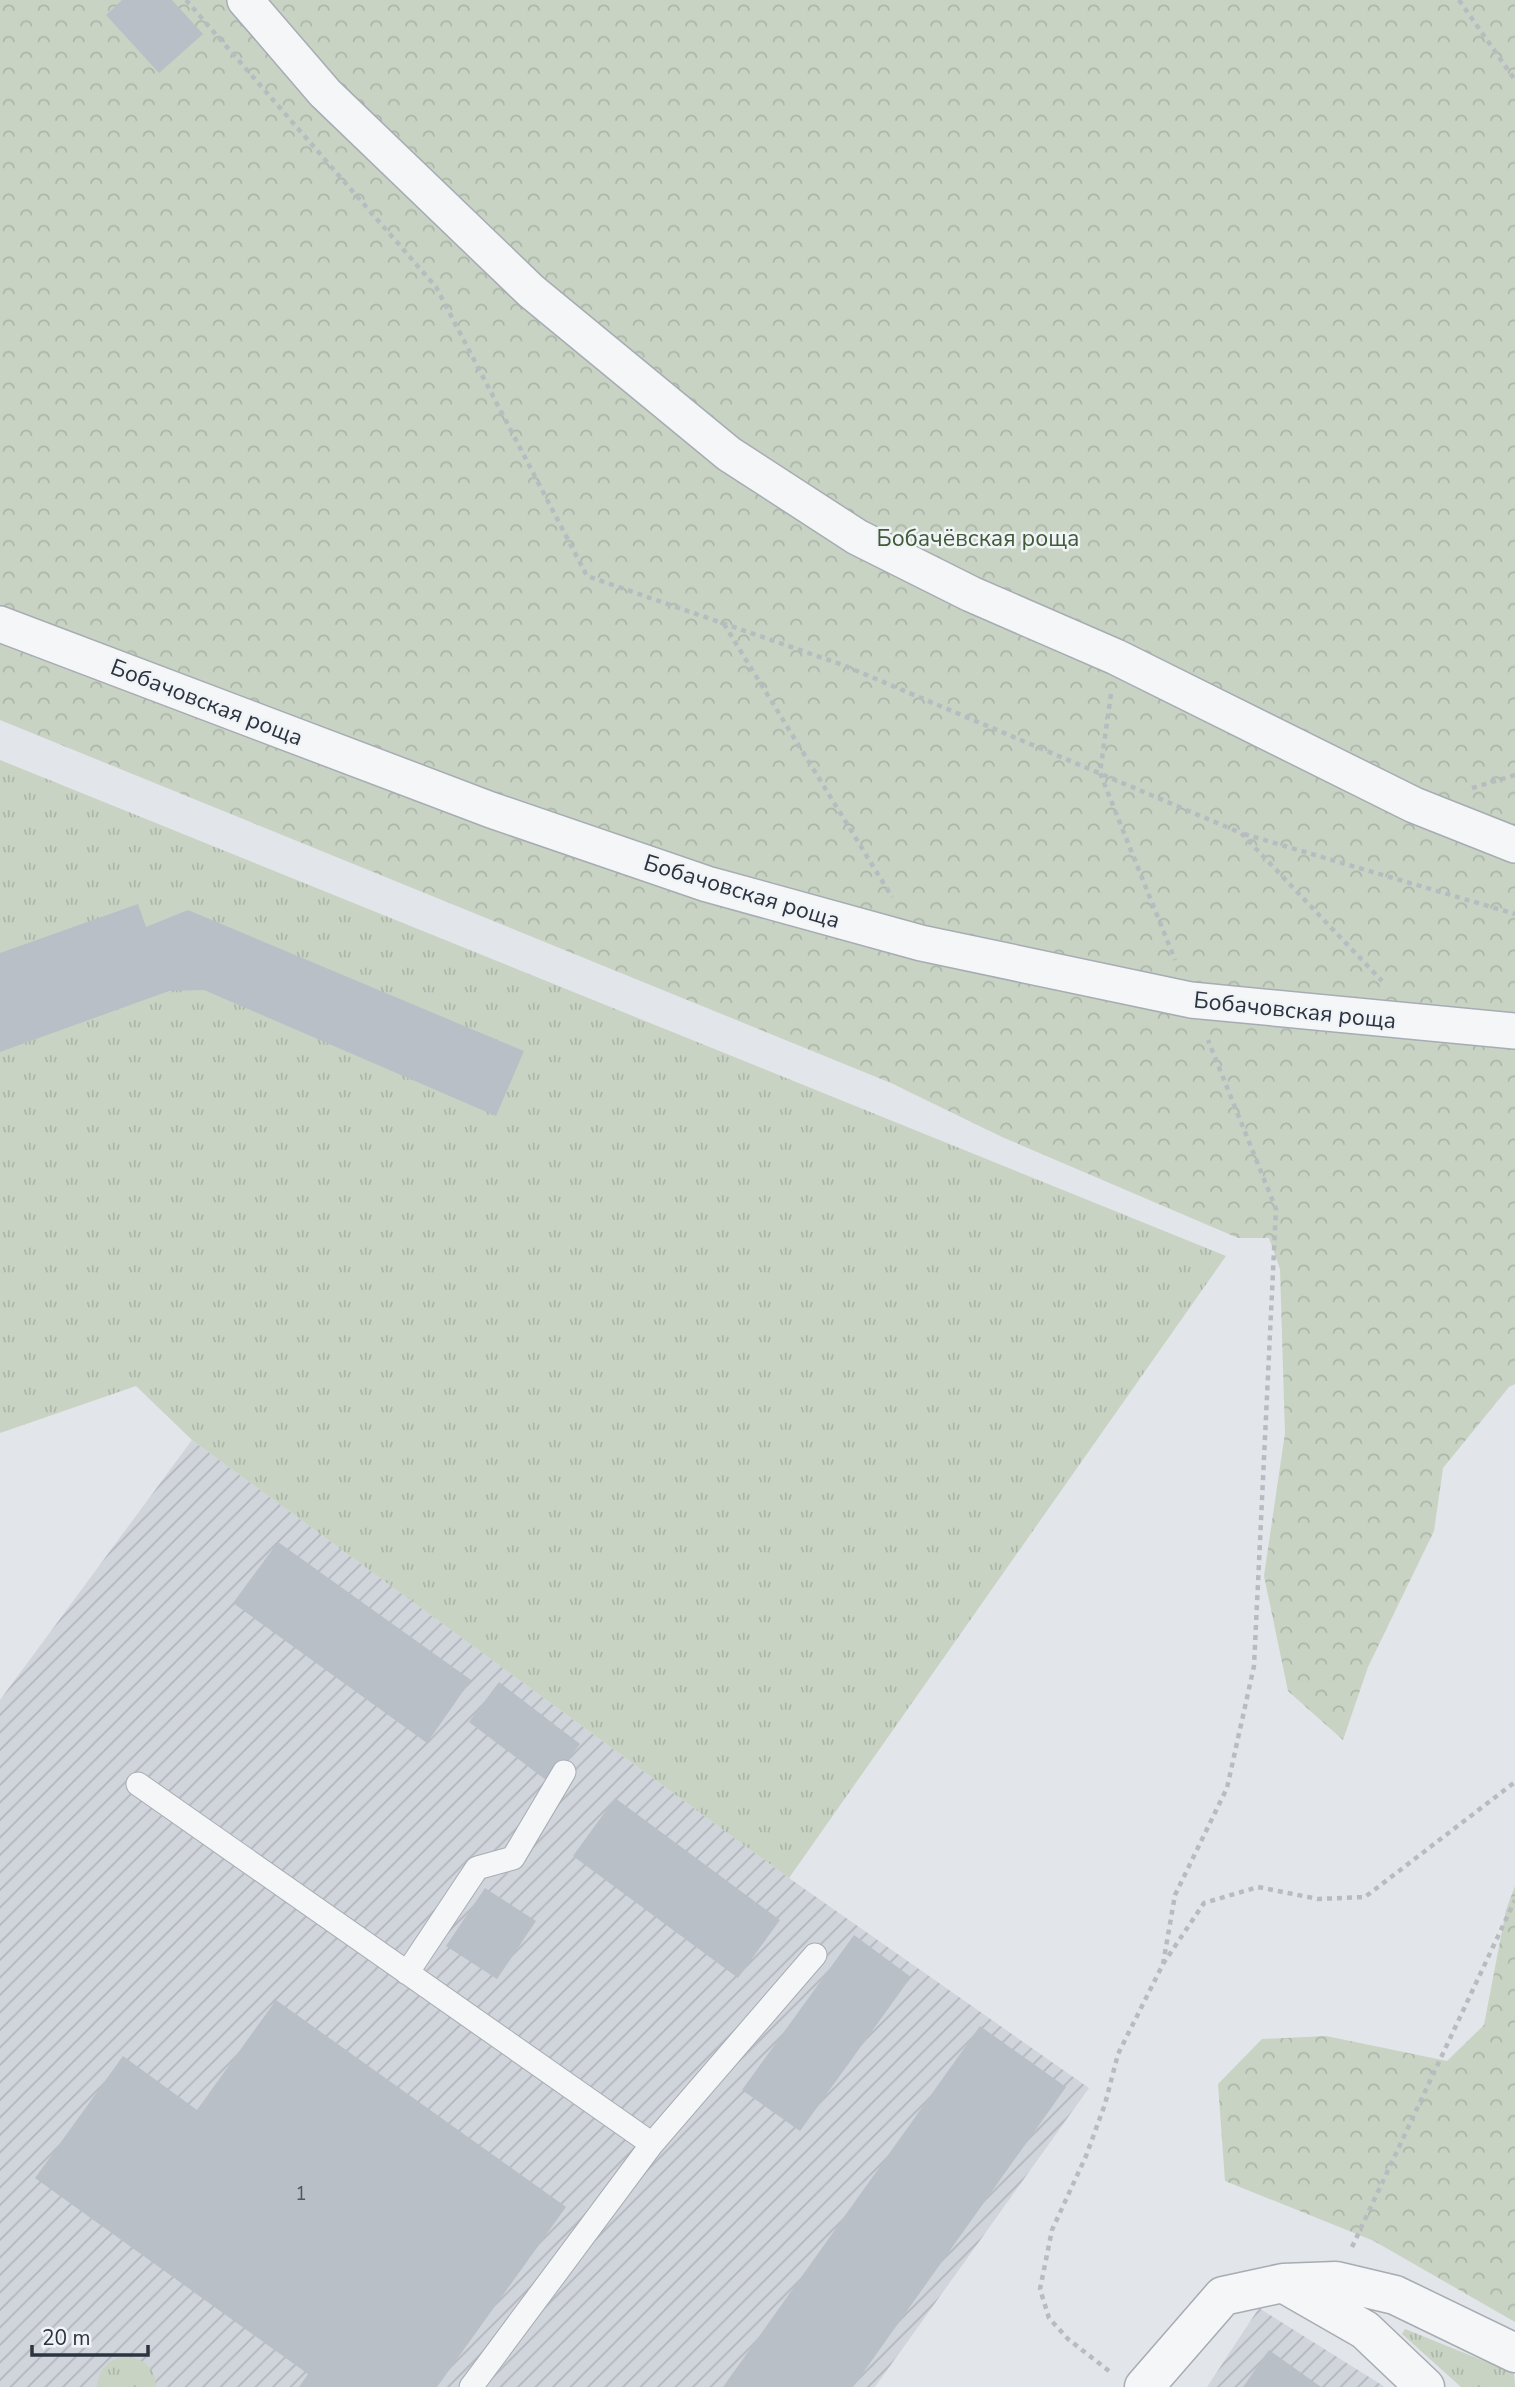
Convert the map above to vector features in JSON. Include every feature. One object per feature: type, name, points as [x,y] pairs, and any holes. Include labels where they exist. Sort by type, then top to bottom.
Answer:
[{"type":"street","points":[[245,0],[325,93],[531,291],[729,454],[857,537],[971,594],[1116,657],[1414,805],[1515,845]]},
{"type":"street","name":"Бобачовская роща","points":[[0,624],[504,814],[707,884],[920,943],[1191,1000],[1515,1031]]},
{"type":"street","points":[[1132,2383],[1223,2296],[1283,2283],[1335,2281],[1395,2295],[1515,2353]]},
{"type":"street","points":[[1283,2283],[1366,2330],[1425,2387]]},
{"type":"lane","points":[[407,1973],[477,1868],[513,1858],[564,1772]]},
{"type":"lane","points":[[138,1784],[652,2144]]},
{"type":"lane","points":[[471,2387],[652,2144],[814,1955]]},
{"type":"path","points":[[186,0],[436,287],[587,576],[843,664],[1241,833],[1515,914]]},
{"type":"path","points":[[1459,0],[1515,80]]},
{"type":"path","points":[[724,623],[920,943]]},
{"type":"path","points":[[1116,657],[1100,773],[1276,1209],[1254,1666],[1227,1788],[1175,1895],[1163,1964]]},
{"type":"path","points":[[1241,833],[1421,1022]]},
{"type":"path","points":[[1132,2383],[1068,2339],[1049,2318],[1040,2289],[1052,2230],[1086,2156],[1105,2104],[1118,2054],[1163,1964],[1204,1903],[1258,1887],[1318,1899],[1366,1897],[1515,1782]]},
{"type":"path","points":[[1341,2253],[1351,2248],[1515,1900]]},
{"type":"shaded area","points":[[192,1440],[789,1878],[1089,2088],[875,2387],[0,2387],[0,1700]]},
{"type":"shaded area","points":[[1259,2308],[1385,2387],[1207,2387]]},
{"type":"green space","name":"Бобачёвская роща","points":[[0,0],[1515,0],[1515,1384],[1509,1387],[1443,1468],[1434,1531],[1368,1667],[1343,1740],[1288,1691],[1264,1576],[1285,1433],[1280,1269],[1269,1238],[1238,1238],[1002,1137],[891,1083],[0,720]]},
{"type":"green space","points":[[0,760],[1226,1256],[789,1878],[192,1440],[136,1386],[0,1433]]},
{"type":"green space","points":[[1515,1886],[1515,2322],[1374,2241],[1225,2181],[1218,2084],[1262,2039],[1326,2036],[1447,2061],[1484,2025],[1506,1910]]},
{"type":"green space","points":[[1405,2329],[1514,2373],[1515,2387],[1461,2387],[1402,2334]]},
{"type":"green space","points":[[128,2356],[140,2360],[152,2370],[156,2387],[97,2387],[100,2374],[106,2365],[115,2359]]},
{"type":"building","points":[[122,0],[172,0],[203,34],[159,73],[106,15]]},
{"type":"building","points":[[138,904],[146,927],[188,910],[524,1051],[496,1116],[204,990],[169,991],[0,1052],[0,953]]},
{"type":"building","points":[[278,1542],[471,1680],[427,1743],[233,1603]]},
{"type":"building","points":[[499,1682],[580,1744],[550,1783],[469,1722]]},
{"type":"building","points":[[615,1798],[780,1920],[738,1978],[573,1856]]},
{"type":"building","points":[[485,1888],[536,1921],[497,1979],[446,1946]]},
{"type":"building","points":[[854,1935],[911,1977],[800,2131],[742,2090]]},
{"type":"building","points":[[276,2000],[566,2207],[437,2387],[299,2387],[308,2374],[35,2178],[123,2056],[197,2110]]},
{"type":"building","points":[[980,2026],[1066,2087],[853,2387],[723,2387]]},
{"type":"building","points":[[1269,2350],[1321,2387],[1243,2387]]}]
